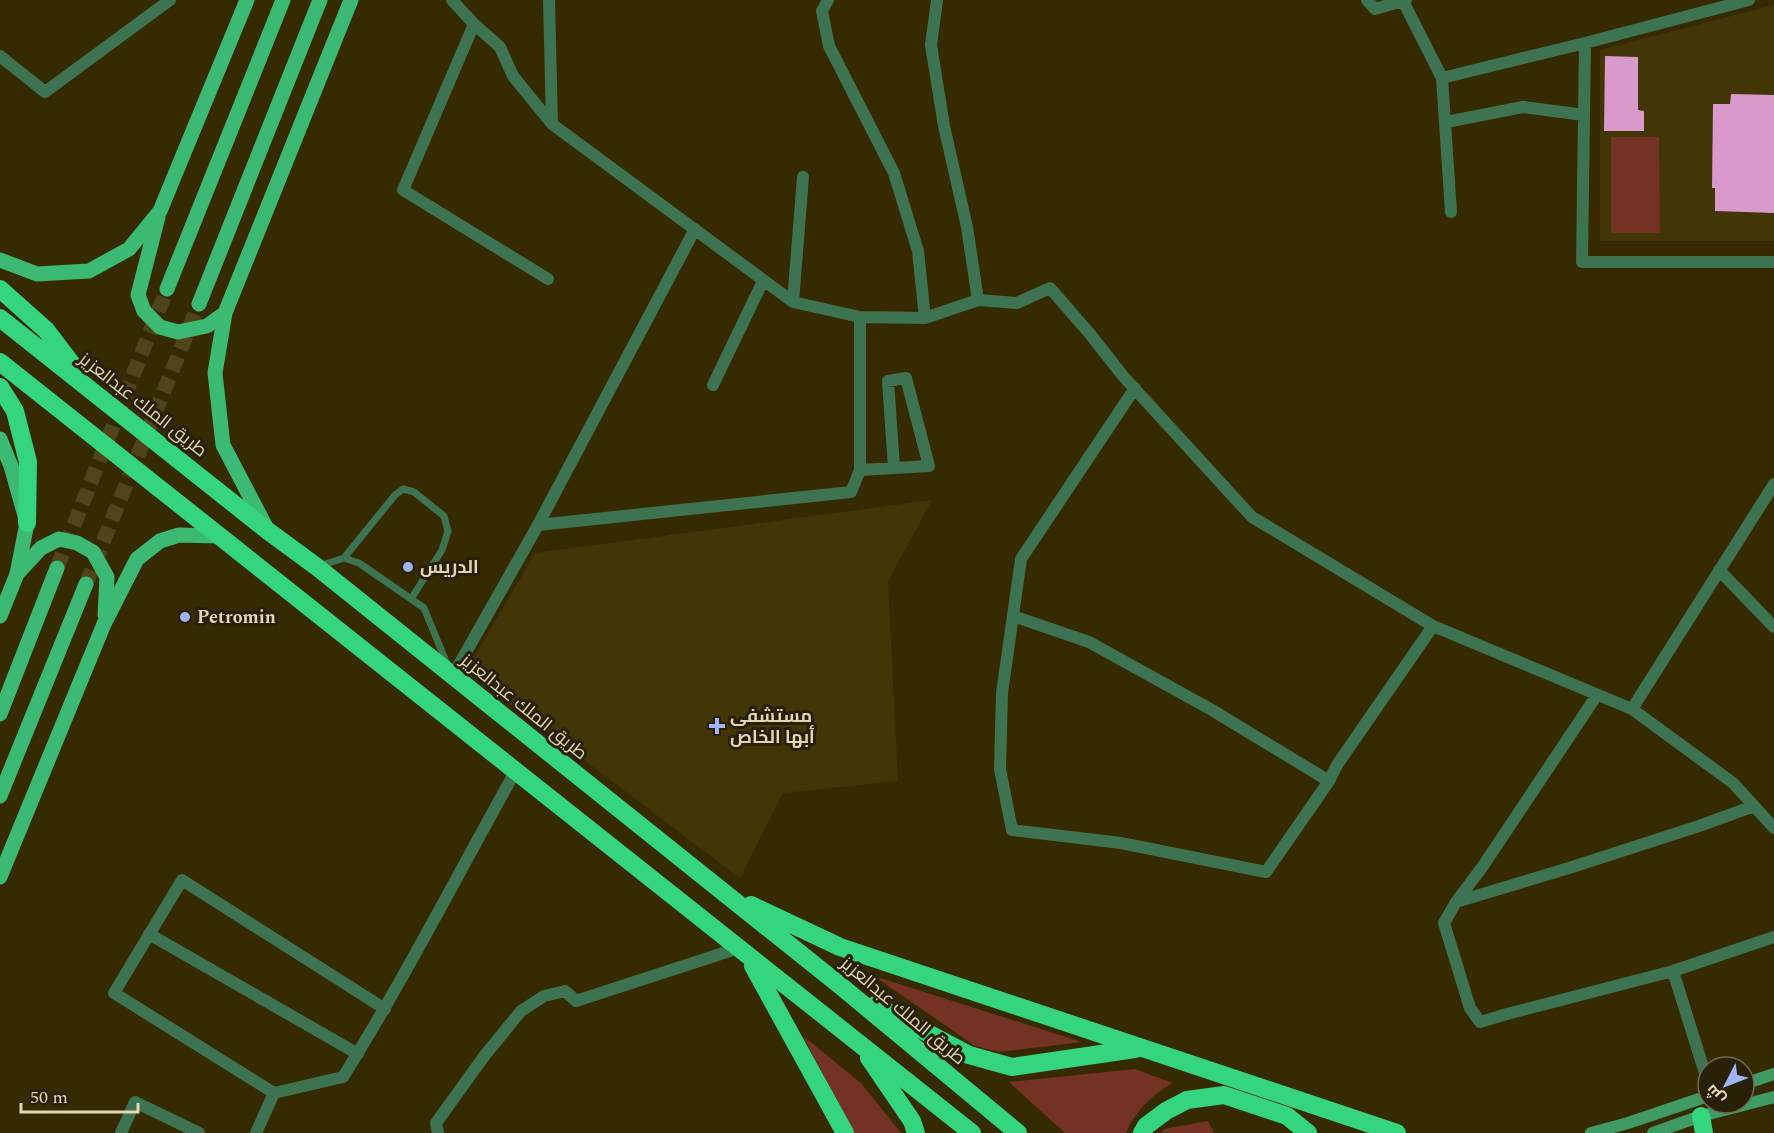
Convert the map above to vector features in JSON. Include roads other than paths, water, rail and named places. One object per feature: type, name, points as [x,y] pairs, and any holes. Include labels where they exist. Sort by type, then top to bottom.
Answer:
[{"type":"highway","points":[[0,289],[46,330],[98,397]]},
{"type":"highway","name":"طريق الملك عبدالعزيز","points":[[0,318],[842,987],[1018,1133]]},
{"type":"highway","points":[[0,362],[972,1133]]},
{"type":"highway","points":[[0,387],[15,411],[28,462],[27,523]]},
{"type":"highway","points":[[723,892],[840,947],[1397,1133]]},
{"type":"highway","points":[[742,951],[765,986],[845,1133]]},
{"type":"highway","points":[[842,987],[969,1055],[1012,1067],[1140,1048]]},
{"type":"highway","points":[[858,1042],[912,1121],[916,1133]]},
{"type":"highway","points":[[1142,1133],[1152,1121],[1187,1100],[1224,1095],[1287,1116],[1308,1133]]},
{"type":"main road","points":[[225,314],[207,326],[178,332],[160,327],[144,311],[138,295],[160,211],[247,0]]},
{"type":"main road","points":[[166,289],[283,0]]},
{"type":"main road","points":[[199,304],[320,0]]},
{"type":"main road","points":[[268,531],[223,445],[215,373],[225,314],[351,0]]},
{"type":"main road","points":[[0,260],[37,274],[89,271],[129,249],[160,211]]},
{"type":"main road","points":[[0,439],[11,466],[27,523],[17,574],[0,616]]},
{"type":"main road","points":[[0,877],[104,624],[136,559],[160,541],[179,536],[218,536]]},
{"type":"main road","points":[[17,574],[41,548],[59,539],[77,543],[93,552],[107,577],[104,624]]},
{"type":"main road","points":[[0,714],[57,568]]},
{"type":"main road","points":[[0,796],[86,584]]},
{"type":"street","points":[[0,56],[45,92],[170,0]]},
{"type":"street","points":[[452,0],[500,47],[513,76],[552,124],[793,302],[860,317],[925,318],[978,300],[1017,303],[1050,288],[1135,388],[1252,517],[1433,626],[1632,709],[1733,783],[1774,828]]},
{"type":"street","points":[[549,0],[552,124]]},
{"type":"street","points":[[828,0],[822,11],[829,46],[894,173],[918,251],[925,318]]},
{"type":"street","points":[[937,0],[932,45],[944,126],[967,227],[978,300]]},
{"type":"street","points":[[1367,0],[1375,9],[1405,1],[1442,78],[1451,212]]},
{"type":"street","points":[[1442,78],[1749,0]]},
{"type":"street","points":[[474,24],[403,190],[548,279]]},
{"type":"street","points":[[1585,43],[1582,261],[1774,262]]},
{"type":"street","points":[[1446,122],[1522,107],[1584,116]]},
{"type":"street","points":[[793,302],[803,177]]},
{"type":"street","points":[[452,677],[538,525],[695,230]]},
{"type":"street","points":[[713,385],[763,281]]},
{"type":"street","points":[[538,525],[851,492],[860,470],[860,317]]},
{"type":"street","points":[[860,470],[929,466],[906,378],[888,381],[894,468]]},
{"type":"street","points":[[1135,388],[1021,559],[1002,693],[1000,769],[1012,830],[1121,843],[1266,872],[1433,626]]},
{"type":"street","points":[[1632,709],[1774,484]]},
{"type":"street","points":[[1719,570],[1774,627]]},
{"type":"street","points":[[1013,616],[1089,642],[1212,710],[1329,781]]},
{"type":"street","points":[[1597,695],[1444,923],[1470,1008],[1480,1022],[1673,971],[1774,937]]},
{"type":"street","points":[[385,1009],[182,880],[114,993],[274,1093],[343,1077],[385,1009],[515,772]]},
{"type":"street","points":[[1456,902],[1580,865],[1754,806]]},
{"type":"street","points":[[149,934],[358,1054]]},
{"type":"street","points":[[438,1133],[436,1123],[485,1055],[521,1011],[544,996],[564,991],[576,1001],[742,951]]},
{"type":"street","points":[[1673,971],[1699,1055]]},
{"type":"street","points":[[1756,1080],[1774,1074]]},
{"type":"street","points":[[256,1133],[274,1093]]},
{"type":"street","points":[[1653,1133],[1703,1124],[1774,1098]]},
{"type":"street","points":[[1591,1133],[1696,1100]]},
{"type":"street","points":[[121,1133],[135,1102],[199,1133]]},
{"type":"lane","points":[[316,567],[344,558],[395,495],[403,489],[414,492],[444,516],[448,531],[442,550],[411,599]]},
{"type":"lane","points":[[344,558],[359,563],[424,608],[452,677]]},
{"type":"tunnel","points":[[57,568],[167,289]]},
{"type":"tunnel","points":[[86,584],[199,304]]},
{"type":"place","name":"الدريس","points":[[408,567]]},
{"type":"place","name":"Petromin","points":[[185,617]]},
{"type":"place","name":"مستشفى أبها الخاص","points":[[717,726]]}]
